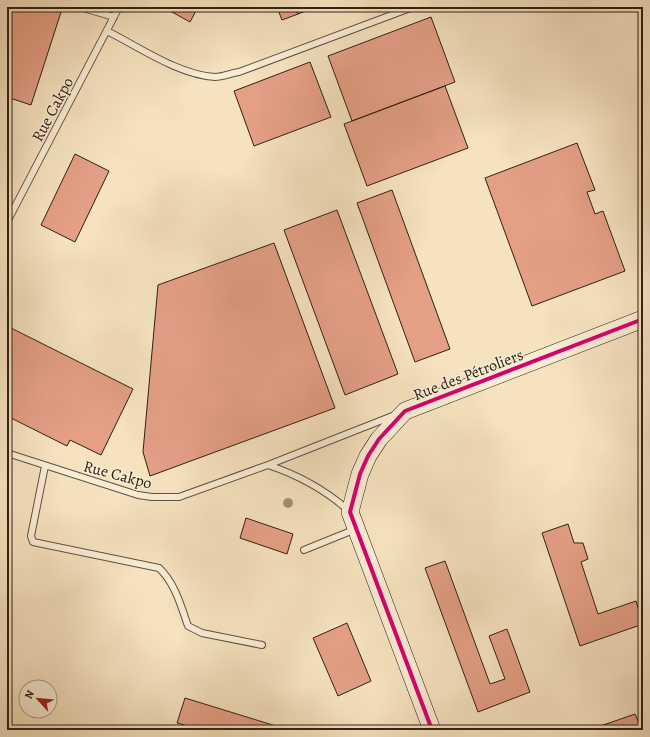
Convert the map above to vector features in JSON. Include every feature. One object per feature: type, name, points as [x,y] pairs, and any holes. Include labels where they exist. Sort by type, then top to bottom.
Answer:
[{"type":"street","name":"Rue des Pétroliers","points":[[350,512],[358,480],[368,456],[391,424],[405,411],[643,319]]},
{"type":"street","points":[[350,512],[432,730]]},
{"type":"lane","points":[[80,7],[114,17]]},
{"type":"lane","name":"Rue Cakpo","points":[[7,222],[119,7]]},
{"type":"lane","points":[[107,31],[198,75],[217,77],[239,72],[413,7]]},
{"type":"lane","name":"Rue Cakpo","points":[[7,453],[138,495],[164,498],[179,497],[268,465],[405,411]]},
{"type":"lane","points":[[268,465],[304,479],[331,496],[350,512]]},
{"type":"lane","points":[[45,466],[31,536],[33,542],[159,568],[166,574],[188,626],[202,633],[262,645]]},
{"type":"lane","points":[[304,550],[356,529]]},
{"type":"building","points":[[7,7],[56,7],[62,9],[31,105],[7,97]]},
{"type":"building","points":[[163,7],[198,7],[190,22]]},
{"type":"building","points":[[277,7],[295,7],[298,14],[282,20]]},
{"type":"building","points":[[295,7],[316,7],[298,14]]},
{"type":"building","points":[[431,17],[455,82],[352,121],[328,56]]},
{"type":"building","points":[[310,62],[331,117],[254,146],[234,91]]},
{"type":"building","points":[[445,86],[468,148],[367,186],[344,124]]},
{"type":"building","points":[[577,143],[595,190],[587,192],[595,214],[603,211],[625,271],[532,306],[485,178]]},
{"type":"building","points":[[75,154],[109,171],[75,242],[41,225]]},
{"type":"building","points":[[392,190],[450,349],[415,362],[357,203]]},
{"type":"building","points":[[337,210],[398,374],[345,395],[284,230]]},
{"type":"building","points":[[274,243],[335,408],[150,476],[143,452],[158,285]]},
{"type":"building","points":[[7,326],[133,389],[101,455],[70,440],[67,446],[7,416]]},
{"type":"building","points":[[246,518],[293,534],[287,554],[240,538]]},
{"type":"building","points":[[568,524],[574,543],[583,543],[588,559],[581,562],[598,614],[636,601],[643,624],[580,646],[542,533]]},
{"type":"building","points":[[445,561],[490,684],[505,679],[489,636],[507,629],[530,692],[478,712],[425,568]]},
{"type":"building","points":[[347,623],[371,681],[338,696],[313,638]]},
{"type":"building","points":[[185,698],[289,730],[202,730],[177,723]]},
{"type":"building","points":[[635,714],[642,730],[589,730]]},
{"type":"cycle path","points":[[432,730],[350,512],[360,474],[368,456],[379,439],[405,411],[643,319]]}]
